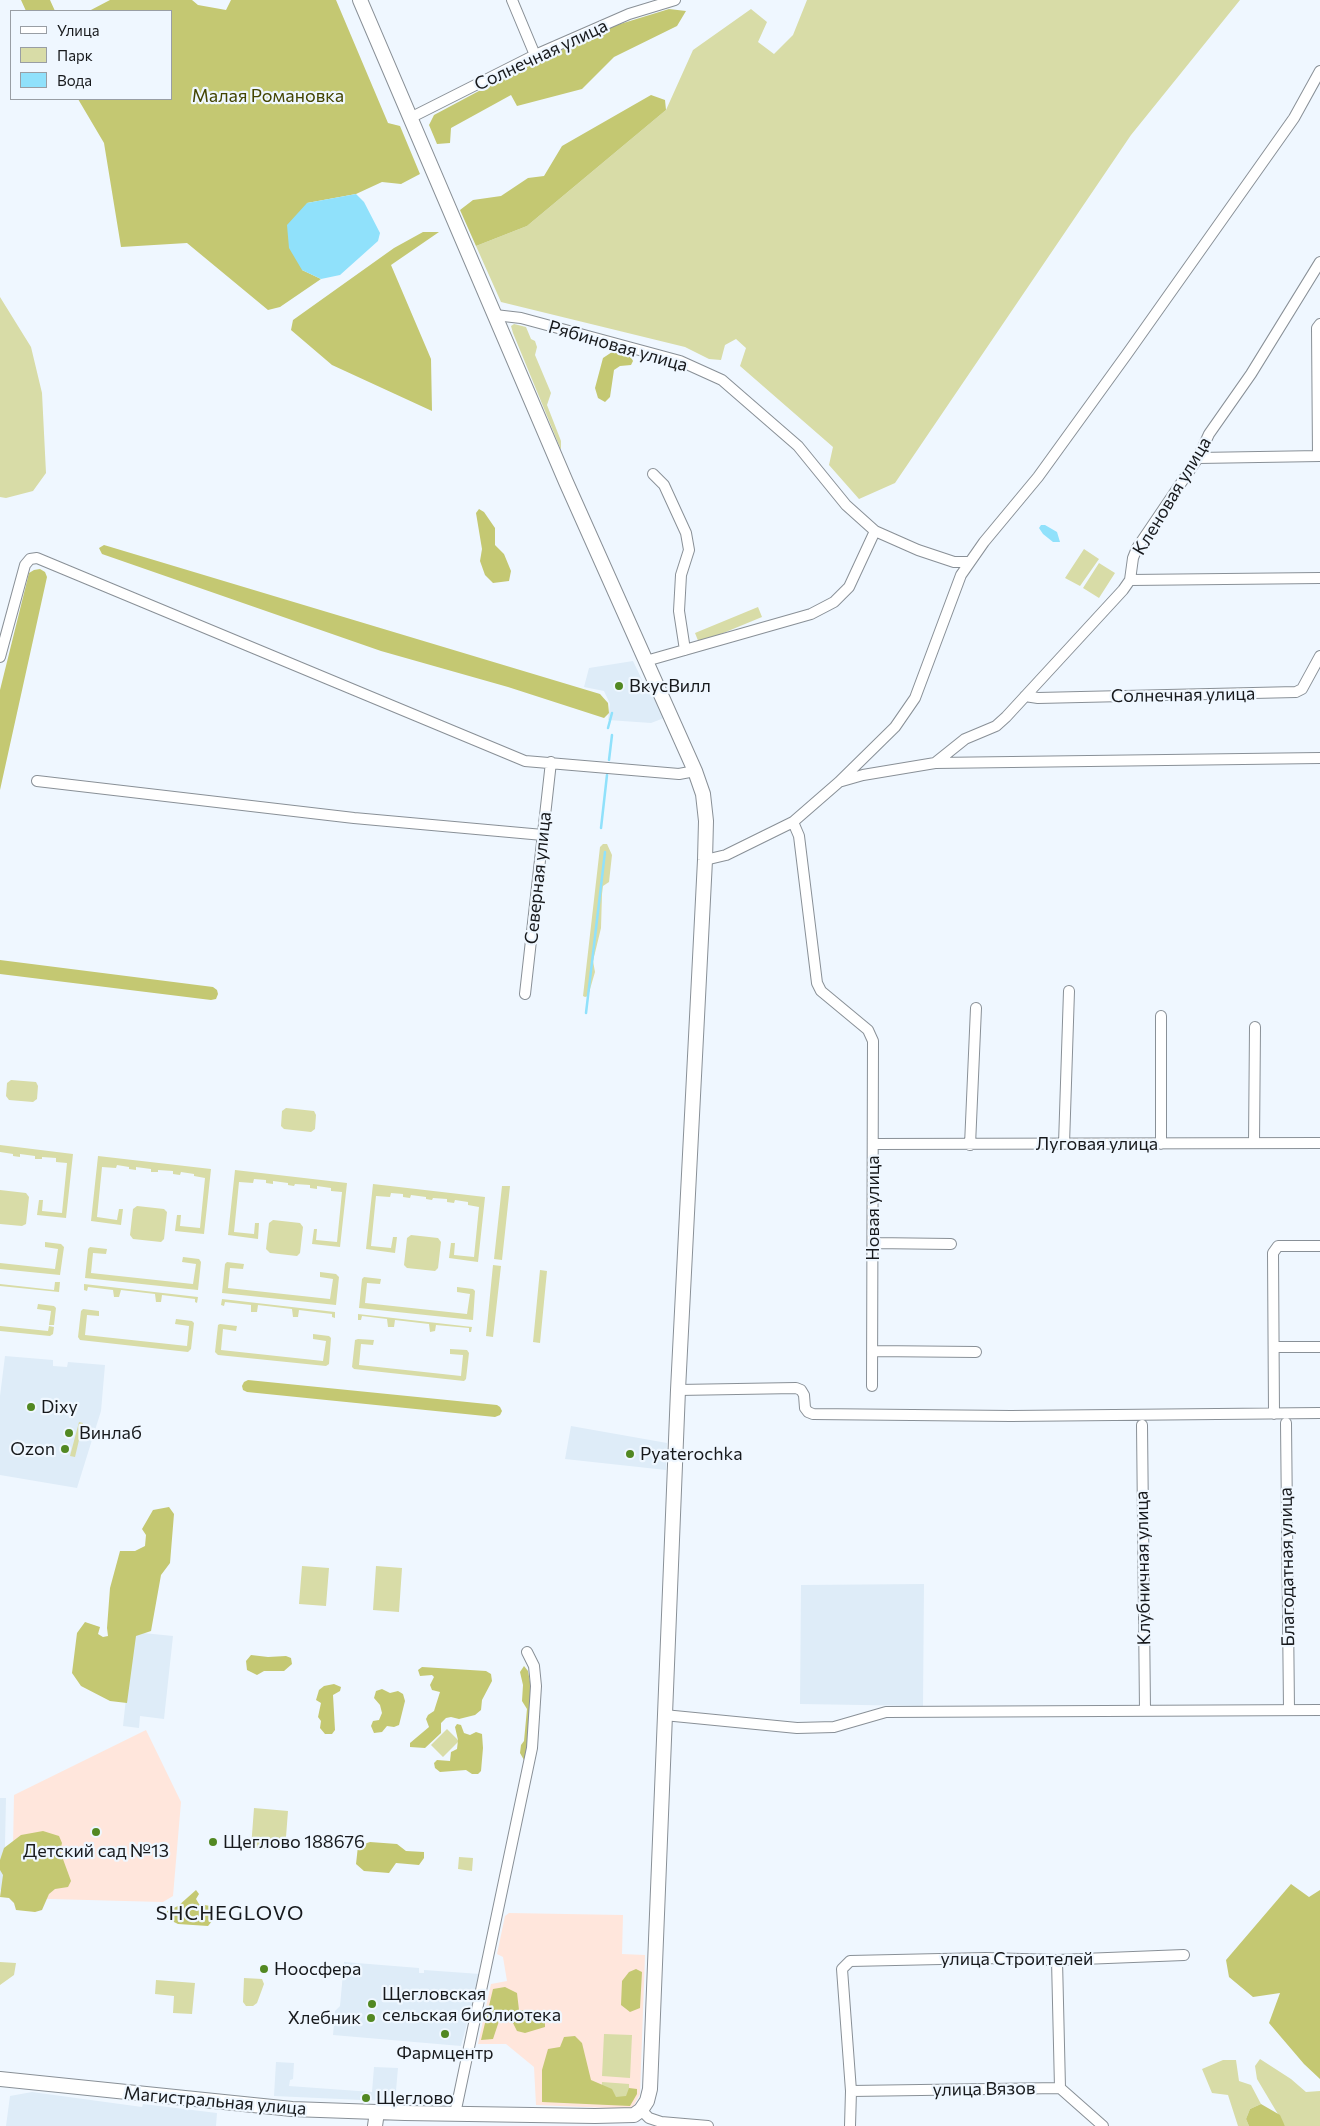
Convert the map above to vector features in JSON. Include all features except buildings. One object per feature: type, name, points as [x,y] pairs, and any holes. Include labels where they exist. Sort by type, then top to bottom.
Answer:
[{"type":"main road","points":[[360,0],[573,499],[695,771],[703,794],[706,821],[705,860],[678,1390],[650,2089],[647,2101],[641,2110]]},
{"type":"main road","name":"Магистральная улица","points":[[0,2079],[376,2119],[431,2114],[623,2116],[634,2115],[641,2110]]},
{"type":"street","points":[[512,0],[535,55]]},
{"type":"street","name":"Солнечная улица","points":[[410,118],[535,55],[629,14],[675,0]]},
{"type":"street","points":[[705,860],[726,855],[793,822],[839,782],[895,727],[915,698],[961,575],[984,542],[1038,477],[1127,354],[1294,118],[1320,71]]},
{"type":"street","name":"Кленовая улица","points":[[1130,580],[1133,558],[1137,548],[1198,458],[1209,434],[1251,374],[1320,262]]},
{"type":"street","name":"Рябиновая улица","points":[[495,315],[521,318],[680,361],[722,380],[798,446],[846,506],[875,531],[918,550],[954,562],[970,562]]},
{"type":"street","points":[[1198,458],[1319,456],[1317,328],[1320,324]]},
{"type":"street","points":[[653,474],[664,485],[686,533],[689,550],[681,575],[679,611],[685,650]]},
{"type":"street","points":[[646,661],[811,614],[834,602],[849,588],[875,531]]},
{"type":"street","points":[[0,657],[25,565],[30,559],[37,558],[525,761],[679,774],[695,771]]},
{"type":"street","points":[[935,763],[965,739],[996,726],[1006,718],[1130,580],[1320,578]]},
{"type":"street","name":"Солнечная улица","points":[[1025,696],[1038,698],[1296,692],[1302,688],[1320,656]]},
{"type":"street","points":[[839,782],[863,775],[935,763],[1320,758]]},
{"type":"street","name":"Северная улица","points":[[525,994],[551,762]]},
{"type":"street","points":[[37,781],[354,818],[543,834]]},
{"type":"street","name":"Новая улица","points":[[793,822],[799,836],[817,983],[821,991],[868,1030],[873,1040],[872,1386]]},
{"type":"street","points":[[1064,1144],[1069,991]]},
{"type":"street","points":[[970,1145],[976,1008]]},
{"type":"street","points":[[1161,1016],[1161,1144]]},
{"type":"street","points":[[1254,1143],[1255,1027]]},
{"type":"street","name":"Луговая улица","points":[[873,1144],[1320,1143]]},
{"type":"street","points":[[873,1243],[951,1244]]},
{"type":"street","points":[[1274,1414],[1273,1252],[1278,1246],[1320,1246]]},
{"type":"street","points":[[1274,1348],[1320,1347]]},
{"type":"street","points":[[872,1351],[976,1352]]},
{"type":"street","points":[[678,1390],[796,1388],[801,1390],[804,1395],[805,1408],[813,1414],[1021,1416],[1320,1413]]},
{"type":"street","name":"Благодатная улица","points":[[1286,1423],[1289,1710]]},
{"type":"street","name":"Клубничная улица","points":[[1142,1425],[1145,1710]]},
{"type":"street","points":[[455,2114],[532,1748],[536,1686],[534,1666],[526,1652]]},
{"type":"street","points":[[664,1714],[797,1728],[834,1727],[886,1712],[1320,1710]]},
{"type":"street","name":"улица Строителей","points":[[851,2091],[842,1969],[850,1961],[986,1958],[1057,1960],[1184,1955]]},
{"type":"street","points":[[1057,1960],[1060,2088]]},
{"type":"street","name":"улица Вязов","points":[[851,2091],[1060,2088],[1103,2126]]},
{"type":"street","points":[[850,2126],[851,2091]]},
{"type":"street","points":[[641,2110],[649,2118],[661,2122],[708,2126]]},
{"type":"shaded area","points":[[633,661],[645,686],[649,685],[664,718],[651,723],[608,720],[610,704],[604,691],[584,687],[589,668]]},
{"type":"shaded area","points":[[5,1356],[53,1360],[53,1366],[67,1367],[68,1362],[105,1365],[101,1411],[77,1488],[0,1475],[0,1396]]},
{"type":"shaded area","points":[[571,1426],[667,1443],[666,1470],[565,1459]]},
{"type":"shaded area","points":[[924,1584],[923,1706],[800,1704],[801,1585]]},
{"type":"shaded area","points":[[133,1632],[173,1636],[164,1719],[140,1716],[139,1728],[123,1726]]},
{"type":"shaded area","name":"Детский сад №13","points":[[146,1730],[181,1802],[173,1896],[163,1902],[12,1898],[14,1795]]},
{"type":"shaded area","points":[[0,1798],[6,1798],[4,1890],[0,1890]]},
{"type":"shaded area","points":[[509,1913],[623,1915],[622,1954],[645,1955],[640,2094],[632,2109],[536,2105],[534,2067],[506,2044],[478,2044],[491,1984],[507,1981],[503,1957],[497,1954],[505,1916]]},
{"type":"shaded area","points":[[344,1962],[419,1968],[419,1973],[424,1973],[424,1970],[480,1974],[461,2046],[333,2035],[335,2011],[340,2006]]},
{"type":"shaded area","points":[[276,2062],[294,2063],[293,2079],[290,2080],[289,2086],[372,2092],[374,2067],[398,2068],[395,2102],[371,2100],[371,2094],[363,2094],[362,2100],[274,2096]]},
{"type":"shaded area","points":[[32,2092],[142,2107],[143,2104],[217,2113],[216,2126],[6,2126],[10,2096]]},
{"type":"green space","points":[[21,0],[50,0],[55,10],[26,10]]},
{"type":"green space","name":"Малая Романовка","points":[[110,0],[192,0],[198,5],[226,10],[231,0],[336,0],[388,123],[400,126],[420,174],[401,184],[382,182],[356,194],[307,203],[302,270],[321,279],[280,307],[268,310],[187,243],[121,247],[104,143],[79,100],[172,100],[172,10],[91,10]]},
{"type":"green space","points":[[807,0],[1240,0],[1131,135],[895,483],[859,499],[829,465],[833,447],[740,366],[746,348],[736,339],[725,345],[721,360],[709,359],[685,347],[501,302],[476,246],[527,226],[666,110],[693,50],[751,9],[767,22],[758,42],[774,54],[793,35]]},
{"type":"green space","points":[[669,9],[686,11],[677,26],[614,57],[582,89],[517,106],[511,95],[451,128],[450,143],[437,144],[429,125],[434,115],[535,61],[617,25]]},
{"type":"green space","points":[[651,95],[665,100],[666,110],[527,226],[476,246],[460,210],[473,200],[501,196],[528,178],[544,176],[562,146]]},
{"type":"green space","points":[[423,232],[439,232],[391,265],[431,359],[432,411],[332,365],[291,330],[293,320],[394,248]]},
{"type":"green space","points":[[0,297],[31,347],[42,393],[46,473],[33,491],[6,498],[0,497]]},
{"type":"green space","points":[[514,324],[526,327],[531,339],[535,341],[537,347],[535,355],[551,393],[547,405],[561,441],[561,450],[513,333],[511,326]]},
{"type":"green space","points":[[612,352],[630,355],[633,361],[631,365],[620,366],[614,370],[610,397],[605,402],[598,398],[595,388],[603,358]]},
{"type":"green space","points":[[479,509],[484,512],[495,528],[495,545],[504,554],[511,571],[509,581],[493,583],[485,575],[480,561],[482,549],[476,513]]},
{"type":"green space","points":[[104,545],[600,694],[608,703],[609,713],[604,718],[508,687],[381,651],[102,554],[99,548]]},
{"type":"green space","points":[[1084,549],[1099,559],[1080,586],[1065,578]]},
{"type":"green space","points":[[1099,563],[1115,573],[1099,598],[1083,588]]},
{"type":"green space","points":[[40,569],[45,572],[47,577],[0,790],[0,690],[29,573]]},
{"type":"green space","points":[[758,607],[762,617],[699,643],[695,633]]},
{"type":"green space","points":[[603,844],[607,844],[612,855],[609,882],[603,886],[601,928],[593,961],[595,972],[588,996],[585,997],[583,996],[600,847]]},
{"type":"green space","points":[[0,960],[213,987],[217,990],[218,994],[216,999],[211,1000],[0,974]]},
{"type":"green space","points":[[11,1080],[36,1082],[38,1086],[37,1099],[33,1102],[9,1100],[6,1096],[7,1083]]},
{"type":"green space","points":[[286,1108],[314,1111],[316,1115],[315,1129],[311,1132],[284,1129],[281,1126],[282,1111]]},
{"type":"green space","points":[[0,1145],[73,1154],[66,1218],[37,1215],[39,1200],[43,1200],[42,1211],[62,1213],[67,1163],[56,1162],[56,1158],[42,1157],[42,1159],[35,1159],[35,1156],[20,1154],[20,1157],[13,1156],[13,1154],[0,1152]]},
{"type":"green space","points":[[98,1156],[211,1169],[204,1234],[175,1231],[177,1215],[181,1215],[180,1226],[200,1228],[205,1178],[181,1172],[180,1175],[173,1174],[173,1171],[158,1170],[158,1172],[151,1172],[151,1169],[136,1167],[136,1170],[117,1165],[116,1168],[102,1167],[97,1217],[117,1220],[119,1209],[123,1209],[121,1225],[91,1221]]},
{"type":"green space","points":[[235,1170],[347,1183],[340,1247],[312,1244],[314,1229],[317,1229],[316,1240],[337,1242],[342,1192],[331,1191],[331,1188],[317,1186],[317,1189],[310,1188],[310,1185],[295,1184],[294,1186],[288,1185],[288,1183],[273,1181],[273,1184],[266,1183],[266,1180],[254,1179],[253,1183],[239,1182],[234,1232],[254,1234],[255,1223],[259,1223],[258,1239],[228,1235]]},
{"type":"green space","points":[[373,1184],[485,1197],[478,1262],[449,1258],[451,1243],[455,1243],[454,1255],[474,1257],[479,1207],[468,1205],[468,1202],[455,1200],[454,1203],[447,1202],[447,1199],[433,1198],[432,1200],[426,1199],[426,1197],[411,1195],[410,1198],[403,1197],[403,1194],[391,1193],[390,1197],[376,1196],[371,1246],[391,1248],[393,1237],[397,1237],[395,1253],[366,1249]]},
{"type":"green space","points":[[502,1186],[510,1186],[502,1260],[494,1259]]},
{"type":"green space","points":[[0,1190],[26,1193],[29,1197],[26,1224],[22,1226],[0,1224]]},
{"type":"green space","points":[[137,1206],[164,1209],[167,1212],[164,1239],[161,1242],[133,1239],[130,1235],[133,1209]]},
{"type":"green space","points":[[273,1220],[300,1223],[303,1227],[300,1253],[297,1256],[270,1253],[266,1249],[269,1223]]},
{"type":"green space","points":[[411,1235],[438,1238],[441,1242],[438,1268],[435,1271],[407,1268],[404,1265],[407,1238]]},
{"type":"green space","points":[[45,1242],[61,1244],[64,1247],[60,1275],[0,1269],[0,1263],[55,1269],[58,1249],[45,1247]]},
{"type":"green space","points":[[90,1247],[107,1249],[106,1254],[93,1253],[91,1273],[193,1284],[196,1264],[182,1262],[183,1257],[199,1259],[201,1262],[198,1290],[85,1278],[88,1249]]},
{"type":"green space","points":[[227,1262],[244,1264],[243,1269],[230,1268],[228,1288],[330,1299],[333,1279],[320,1277],[320,1272],[336,1274],[339,1277],[336,1305],[222,1293],[225,1264]]},
{"type":"green space","points":[[493,1265],[501,1266],[493,1337],[486,1336]]},
{"type":"green space","points":[[540,1270],[547,1271],[540,1343],[533,1342]]},
{"type":"green space","points":[[364,1277],[381,1279],[380,1284],[367,1283],[365,1303],[467,1314],[470,1294],[457,1292],[457,1287],[473,1289],[475,1291],[473,1320],[359,1308],[362,1279]]},
{"type":"green space","points":[[55,1282],[60,1282],[59,1292],[0,1286],[0,1284],[54,1290]]},
{"type":"green space","points":[[84,1284],[198,1297],[197,1303],[195,1299],[162,1295],[161,1302],[156,1302],[155,1294],[121,1290],[119,1297],[114,1297],[113,1290],[88,1287],[87,1291],[84,1290]]},
{"type":"green space","points":[[222,1299],[335,1312],[335,1318],[332,1317],[332,1314],[299,1310],[298,1317],[293,1317],[292,1309],[258,1305],[257,1312],[251,1312],[251,1305],[225,1302],[224,1306],[221,1305]]},
{"type":"green space","points":[[38,1304],[54,1306],[56,1308],[54,1325],[49,1325],[51,1311],[37,1309]]},
{"type":"green space","points":[[83,1309],[99,1311],[99,1316],[87,1315],[85,1335],[187,1346],[189,1326],[175,1324],[176,1319],[192,1321],[194,1323],[191,1349],[188,1352],[80,1340],[78,1337],[81,1311]]},
{"type":"green space","points":[[358,1314],[472,1327],[471,1332],[469,1332],[469,1328],[436,1325],[435,1331],[430,1332],[429,1324],[395,1320],[394,1327],[388,1327],[387,1319],[362,1316],[361,1320],[358,1320]]},
{"type":"green space","points":[[218,1325],[237,1326],[236,1331],[223,1329],[221,1350],[323,1361],[326,1341],[313,1339],[313,1334],[329,1336],[331,1338],[329,1364],[326,1366],[218,1355],[215,1352]]},
{"type":"green space","points":[[0,1326],[48,1331],[49,1326],[54,1327],[53,1334],[50,1336],[0,1331]]},
{"type":"green space","points":[[355,1340],[374,1340],[373,1345],[361,1344],[359,1365],[461,1376],[463,1355],[450,1354],[450,1349],[467,1350],[469,1353],[466,1379],[464,1381],[354,1369],[352,1367]]},
{"type":"green space","points":[[248,1380],[497,1405],[502,1411],[500,1415],[495,1417],[247,1392],[243,1390],[242,1386]]},
{"type":"green space","points":[[79,1422],[83,1423],[75,1457],[70,1456]]},
{"type":"green space","points":[[169,1507],[174,1514],[170,1563],[161,1575],[151,1631],[136,1636],[127,1703],[110,1701],[81,1686],[72,1673],[77,1633],[85,1622],[100,1627],[98,1634],[103,1637],[108,1636],[110,1588],[120,1551],[135,1551],[145,1546],[146,1535],[142,1529],[153,1510]]},
{"type":"green space","points":[[302,1566],[329,1568],[326,1606],[299,1604]]},
{"type":"green space","points":[[376,1566],[402,1568],[399,1612],[373,1610]]},
{"type":"green space","points":[[251,1655],[268,1657],[286,1656],[291,1658],[292,1664],[284,1671],[264,1671],[257,1675],[247,1670],[246,1661]]},
{"type":"green space","points":[[524,1666],[528,1671],[531,1687],[528,1749],[524,1760],[520,1753],[521,1745],[524,1741],[527,1709],[522,1701],[523,1685],[520,1672]]},
{"type":"green space","points":[[422,1667],[486,1671],[491,1674],[492,1681],[482,1700],[481,1710],[475,1715],[459,1719],[446,1718],[441,1723],[441,1733],[425,1748],[410,1747],[410,1743],[429,1727],[426,1719],[434,1711],[440,1692],[432,1690],[430,1685],[434,1677],[432,1675],[420,1676],[418,1670]]},
{"type":"green space","points":[[334,1684],[341,1687],[340,1691],[333,1695],[335,1730],[332,1734],[325,1734],[320,1728],[321,1721],[318,1717],[321,1703],[316,1700],[319,1690],[324,1686]]},
{"type":"green space","points":[[382,1689],[390,1693],[398,1691],[403,1694],[405,1701],[399,1725],[394,1727],[387,1726],[382,1732],[374,1733],[371,1726],[373,1721],[379,1720],[382,1713],[380,1705],[374,1698],[376,1691]]},
{"type":"green space","points":[[457,1724],[461,1725],[464,1733],[470,1735],[476,1732],[482,1734],[481,1771],[478,1774],[472,1774],[466,1770],[440,1772],[435,1768],[434,1763],[437,1760],[450,1761],[451,1752],[457,1749],[458,1740],[455,1727]]},
{"type":"green space","points":[[447,1729],[459,1741],[443,1757],[431,1745]]},
{"type":"green space","points":[[254,1808],[288,1811],[285,1850],[251,1848]]},
{"type":"green space","points":[[43,1831],[59,1836],[62,1843],[60,1851],[71,1881],[68,1887],[55,1889],[49,1894],[42,1910],[35,1912],[16,1910],[14,1903],[9,1898],[0,1897],[3,1875],[0,1870],[0,1860],[4,1848],[21,1835]]},
{"type":"green space","points":[[370,1842],[397,1844],[406,1851],[424,1852],[424,1858],[419,1865],[396,1863],[389,1873],[364,1871],[356,1864],[358,1846]]},
{"type":"green space","points":[[459,1857],[473,1858],[472,1871],[458,1869]]},
{"type":"green space","points":[[1291,1884],[1309,1897],[1320,1890],[1320,2079],[1304,2064],[1269,2023],[1280,1993],[1253,1997],[1229,1977],[1226,1960]]},
{"type":"green space","points":[[196,1890],[199,1894],[196,1899],[199,1904],[210,1906],[213,1920],[208,1926],[178,1924],[168,1919],[167,1911],[178,1906]]},
{"type":"green space","points":[[0,1962],[16,1963],[14,1975],[0,1985]]},
{"type":"green space","points":[[636,1969],[642,1972],[640,2008],[630,2012],[621,2005],[622,1981],[629,1972]]},
{"type":"green space","points":[[244,1978],[262,1979],[264,1984],[257,2003],[253,2006],[246,2006],[243,2002]]},
{"type":"green space","points":[[156,1980],[195,1983],[192,2014],[173,2013],[174,1996],[155,1994]]},
{"type":"green space","points":[[505,1987],[517,1993],[519,2010],[534,2010],[545,2016],[545,2027],[525,2033],[517,2031],[512,2021],[499,2021],[493,2039],[481,2040],[493,1989]]},
{"type":"green space","points":[[604,2034],[632,2035],[630,2078],[602,2076]]},
{"type":"green space","points":[[575,2036],[582,2043],[591,2080],[612,2089],[616,2097],[626,2096],[629,2088],[637,2089],[637,2094],[630,2106],[542,2102],[542,2070],[548,2049],[560,2047],[564,2037]]},
{"type":"green space","points":[[1260,2059],[1291,2079],[1306,2092],[1320,2091],[1320,2126],[1285,2126],[1257,2079],[1255,2066]]},
{"type":"green space","points":[[1223,2060],[1236,2060],[1239,2081],[1251,2085],[1261,2104],[1250,2109],[1246,2119],[1249,2126],[1238,2126],[1228,2095],[1212,2093],[1202,2069]]},
{"type":"green space","points":[[602,2082],[629,2084],[629,2101],[601,2099]]},
{"type":"green space","points":[[1261,2104],[1280,2115],[1285,2126],[1249,2126],[1246,2119],[1250,2109]]},
{"type":"water","points":[[356,194],[364,202],[380,233],[378,241],[340,275],[321,279],[302,270],[289,248],[287,225],[307,203]]},
{"type":"water","points":[[1041,525],[1045,525],[1057,532],[1060,542],[1053,542],[1043,534],[1039,528]]},
{"type":"waterway","points":[[608,728],[612,713]]},
{"type":"waterway","points":[[609,760],[612,735]]},
{"type":"waterway","points":[[601,828],[607,775]]},
{"type":"waterway","points":[[586,1013],[605,852]]},
{"type":"place","name":"ВкусВилл","points":[[619,686]]},
{"type":"place","name":"Dixy","points":[[31,1407]]},
{"type":"place","name":"Винлаб","points":[[69,1433]]},
{"type":"place","name":"Ozon","points":[[65,1449]]},
{"type":"place","name":"Pyaterochka","points":[[630,1454]]},
{"type":"place","name":"Детский сад №13","points":[[96,1832]]},
{"type":"place","name":"Щеглово 188676","points":[[213,1842]]},
{"type":"place","name":"Ноосфера","points":[[264,1969]]},
{"type":"place","name":"Щегловская сельская библиотека","points":[[372,2004]]},
{"type":"place","name":"Хлебник","points":[[371,2018]]},
{"type":"place","name":"Фармцентр","points":[[445,2034]]},
{"type":"place","name":"Щеглово","points":[[366,2098]]},
{"type":"district","name":"SHCHEGLOVO","points":[[230,1913]]}]
